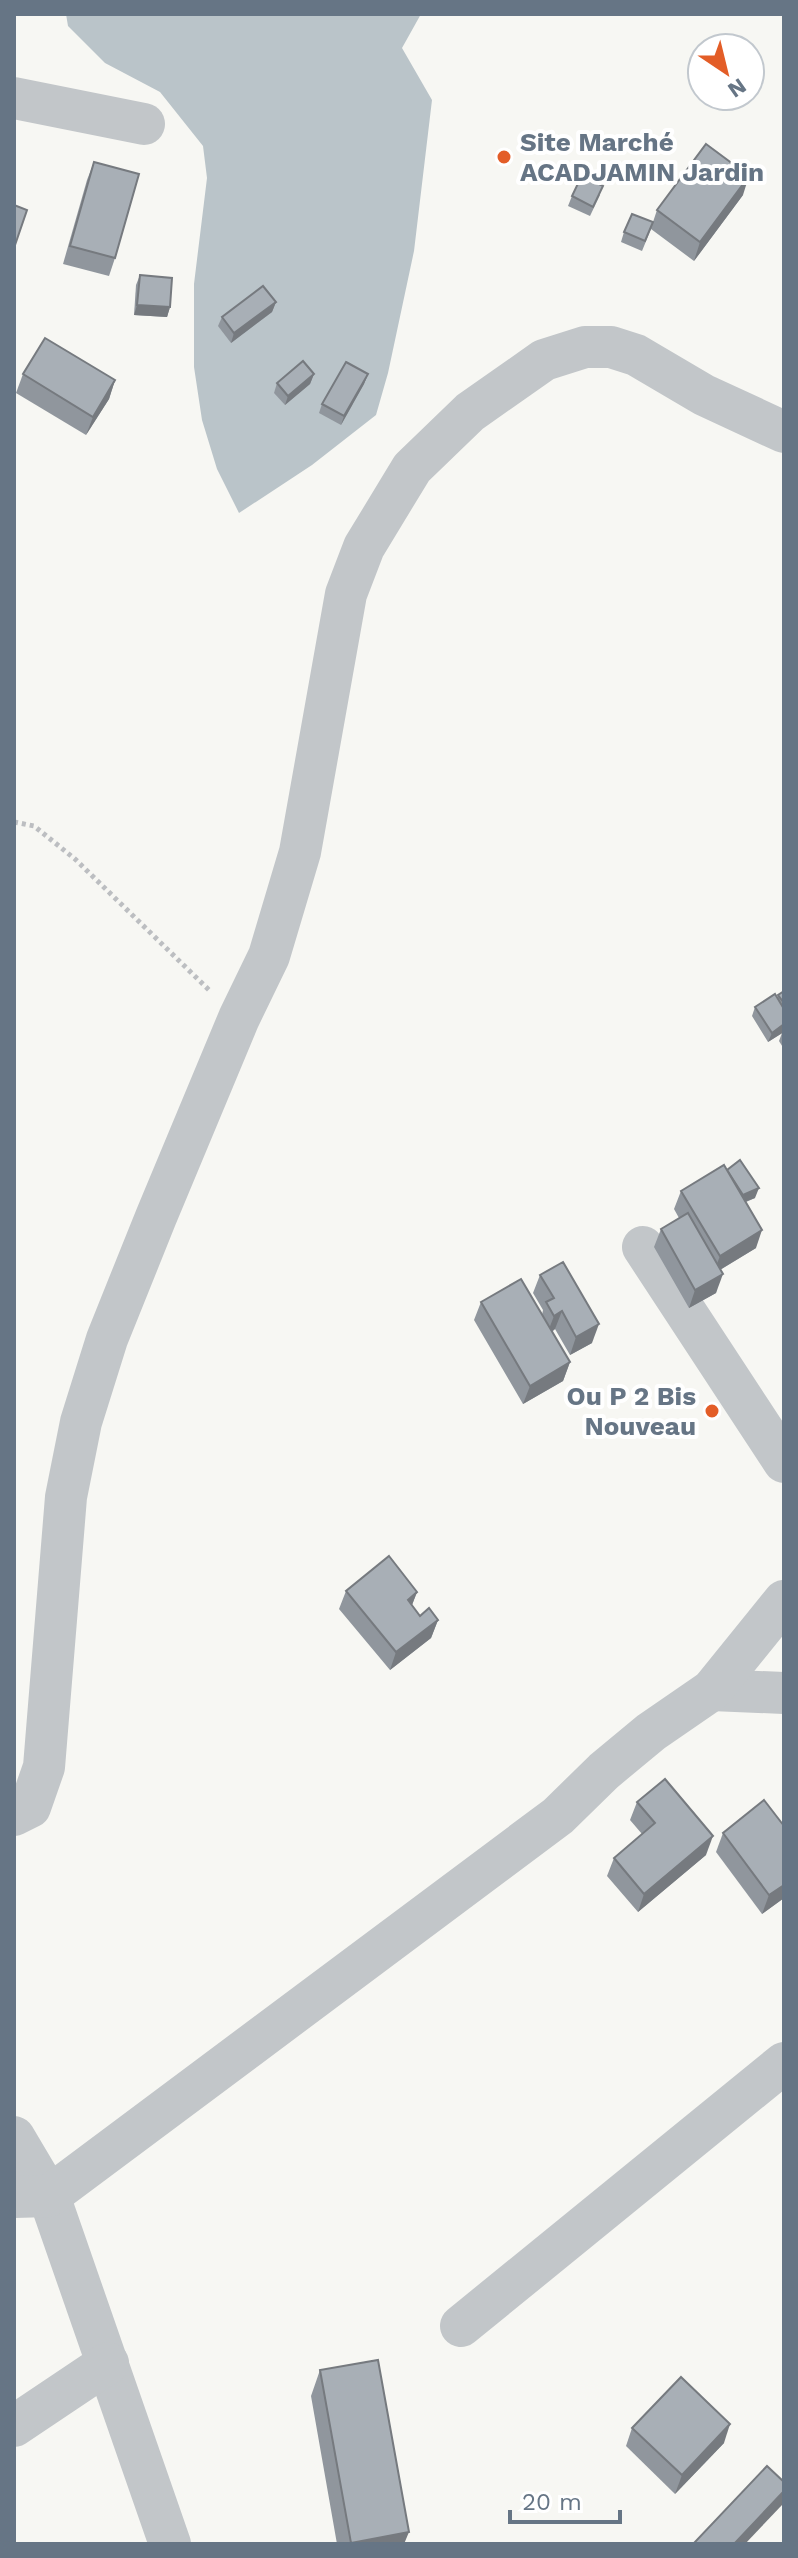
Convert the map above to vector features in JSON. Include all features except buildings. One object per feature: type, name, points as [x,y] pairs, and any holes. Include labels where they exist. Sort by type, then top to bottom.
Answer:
[{"type":"street","points":[[14,98],[144,124]]},
{"type":"street","points":[[14,1815],[30,1807],[44,1767],[66,1497],[81,1422],[107,1339],[239,1018],[269,956],[300,852],[346,594],[364,547],[412,468],[470,412],[544,360],[585,347],[611,347],[636,355],[704,395],[784,432]]},
{"type":"street","points":[[643,1247],[784,1462]]},
{"type":"street","points":[[32,2197],[558,1816],[639,1742],[712,1690],[784,1601]]},
{"type":"street","points":[[712,1690],[784,1693]]},
{"type":"street","points":[[461,2326],[784,2063]]},
{"type":"street","points":[[14,2137],[32,2197],[108,2363],[170,2544]]},
{"type":"street","points":[[14,2426],[108,2363]]},
{"type":"path","points":[[14,822],[34,826],[75,859],[160,945],[239,1018]]},
{"type":"shaded area","points":[[66,14],[421,14],[402,48],[432,100],[414,251],[376,415],[312,465],[239,513],[217,469],[202,420],[194,367],[194,284],[207,178],[203,146],[160,92],[105,63],[68,26]]},
{"type":"place","name":"Site Marché ACADJAMIN Jardin","points":[[504,157]]},
{"type":"place","name":"Ou P 2 Bis Nouveau","points":[[712,1411]]}]
